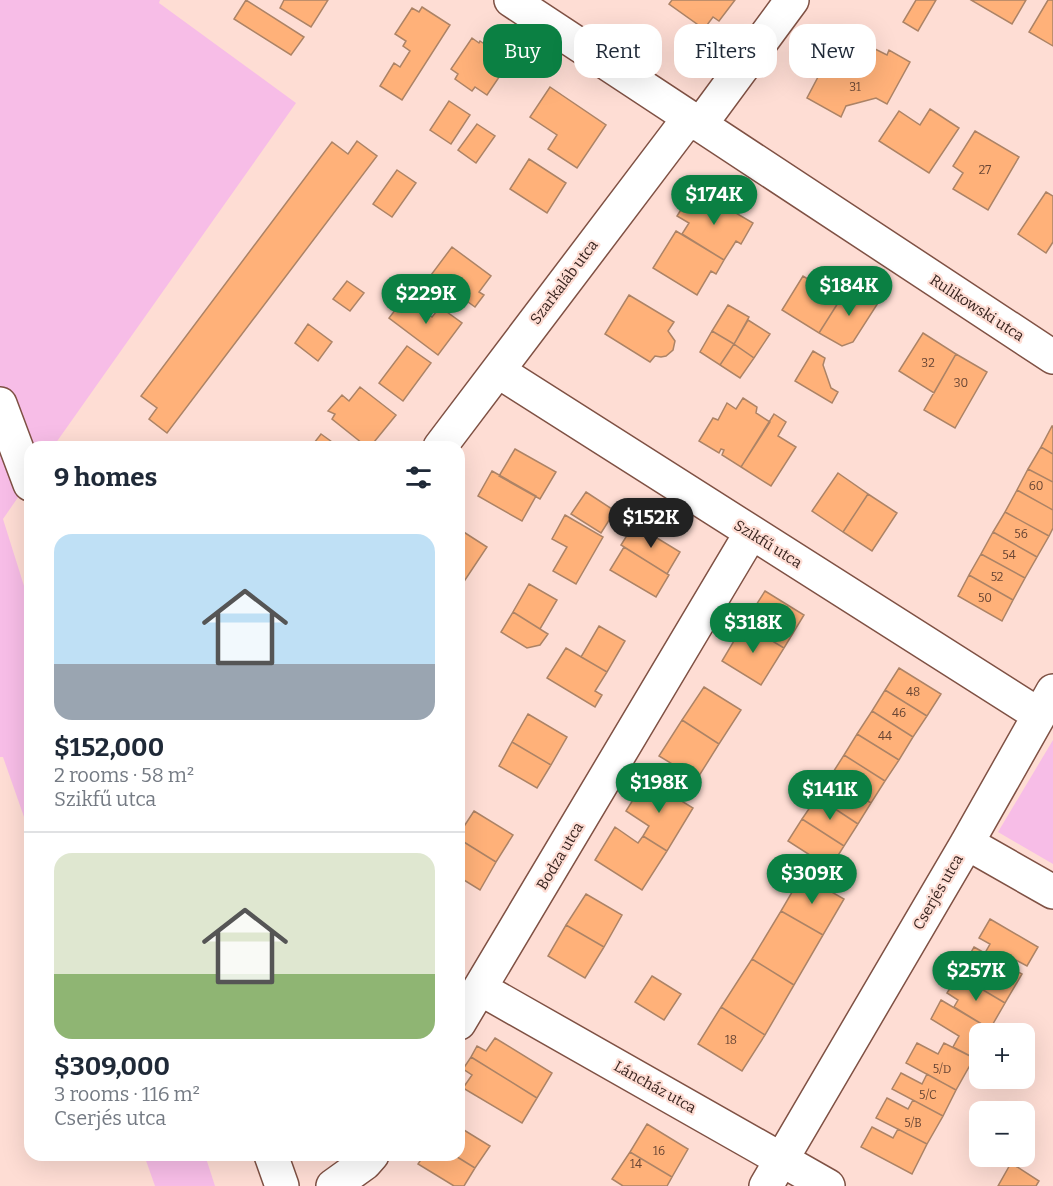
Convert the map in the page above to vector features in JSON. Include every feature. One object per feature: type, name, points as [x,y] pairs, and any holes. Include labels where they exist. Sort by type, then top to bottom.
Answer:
[{"type":"street","name":"Rulikowski utca","points":[[511,0],[1053,357]]},
{"type":"street","name":"Szarkaláb utca","points":[[445,441],[792,0]]},
{"type":"street","name":"Szikfű utca","points":[[498,371],[751,533],[1046,703]]},
{"type":"street","points":[[0,404],[24,468]]},
{"type":"street","name":"Bodza utca","points":[[465,1014],[751,533]]},
{"type":"street","name":"Cserjés utca","points":[[773,1172],[967,843],[1046,703]]},
{"type":"street","points":[[967,843],[1053,892]]},
{"type":"street","name":"Láncház utca","points":[[481,989],[773,1172],[828,1186]]},
{"type":"street","points":[[273,1161],[282,1186]]},
{"type":"street","points":[[333,1186],[367,1161]]},
{"type":"shaded area","points":[[0,0],[160,0],[159,3],[296,103],[57,441],[24,441],[24,489],[3,519],[24,586],[24,817],[3,757],[0,757]]},
{"type":"shaded area","points":[[1053,740],[1053,864],[998,832]]},
{"type":"shaded area","points":[[146,1161],[207,1161],[215,1186],[155,1186]]},
{"type":"building","points":[[246,0],[304,37],[291,55],[234,19]]},
{"type":"building","points":[[284,0],[328,0],[311,27],[280,8]]},
{"type":"building","points":[[672,0],[735,0],[719,21],[713,17],[708,24],[697,24],[669,4]]},
{"type":"building","points":[[916,0],[936,0],[918,31],[903,22]]},
{"type":"building","points":[[971,0],[1026,0],[1012,24]]},
{"type":"building","points":[[1048,0],[1053,0],[1053,46],[1029,32]]},
{"type":"building","points":[[422,7],[450,25],[402,100],[380,86],[394,63],[400,67],[410,51],[403,46],[406,41],[395,34],[412,8],[419,12]]},
{"type":"building","points":[[472,38],[483,43],[483,78],[498,78],[487,95],[475,87],[472,91],[455,79],[458,74],[451,69]]},
{"type":"building","points":[[876,50],[887,55],[889,50],[910,62],[887,104],[876,98],[846,106],[841,117],[807,98],[817,78],[876,78]]},
{"type":"building","points":[[550,87],[606,125],[577,168],[548,149],[557,135],[530,117]]},
{"type":"building","points":[[449,101],[470,115],[451,144],[430,130]]},
{"type":"building","points":[[930,109],[959,128],[929,173],[879,141],[899,111],[920,125]]},
{"type":"building","points":[[477,124],[495,136],[476,163],[458,150]]},
{"type":"building","points":[[975,131],[1019,157],[988,210],[953,189],[963,173],[953,166]]},
{"type":"building","points":[[357,141],[377,156],[167,433],[149,419],[157,408],[141,396],[332,142],[348,154]]},
{"type":"building","points":[[529,159],[566,183],[547,213],[510,189]]},
{"type":"building","points":[[397,170],[416,183],[392,217],[373,204]]},
{"type":"building","points":[[1046,192],[1053,196],[1053,242],[1046,253],[1018,234]]},
{"type":"building","points":[[707,196],[753,223],[741,244],[736,241],[724,260],[682,234],[689,223],[677,216],[687,200],[700,208]]},
{"type":"building","points":[[676,231],[724,260],[716,274],[711,271],[697,295],[653,268]]},
{"type":"building","points":[[452,247],[491,276],[479,292],[484,295],[475,307],[431,275]]},
{"type":"building","points":[[831,273],[850,284],[819,333],[782,310],[803,276],[821,287]]},
{"type":"building","points":[[347,281],[364,293],[350,311],[333,299]]},
{"type":"building","points":[[850,284],[878,303],[853,342],[842,346],[819,333]]},
{"type":"building","points":[[629,295],[674,322],[668,331],[675,341],[673,350],[666,356],[655,356],[650,362],[605,334]]},
{"type":"building","points":[[405,297],[432,317],[440,307],[462,323],[438,355],[389,318]]},
{"type":"building","points":[[728,305],[749,317],[734,344],[712,331]]},
{"type":"building","points":[[748,320],[770,334],[754,358],[734,344]]},
{"type":"building","points":[[308,324],[332,342],[318,361],[295,343]]},
{"type":"building","points":[[712,331],[734,344],[720,365],[700,352]]},
{"type":"building","points":[[923,333],[956,354],[934,393],[899,371]]},
{"type":"building","points":[[734,344],[754,358],[740,378],[720,365]]},
{"type":"building","points":[[407,346],[431,363],[403,401],[379,383]]},
{"type":"building","points":[[813,351],[825,358],[823,365],[831,388],[838,392],[832,403],[795,381]]},
{"type":"building","points":[[956,354],[987,372],[955,428],[924,410]]},
{"type":"building","points":[[360,387],[396,415],[375,441],[360,441],[332,419],[335,414],[328,411],[342,395],[349,401]]},
{"type":"building","points":[[743,398],[757,407],[756,413],[770,422],[741,467],[722,455],[724,450],[721,449],[719,453],[699,441],[713,418],[718,420],[727,403],[736,409]]},
{"type":"building","points":[[774,414],[786,422],[778,436],[796,447],[771,486],[741,467]]},
{"type":"building","points":[[1053,426],[1053,454],[1041,447]]},
{"type":"building","points":[[321,434],[331,441],[316,441]]},
{"type":"building","points":[[1041,447],[1053,454],[1053,482],[1028,469]]},
{"type":"building","points":[[515,449],[556,472],[540,499],[499,476]]},
{"type":"building","points":[[1028,469],[1053,482],[1053,510],[1017,490]]},
{"type":"building","points":[[492,471],[536,496],[522,521],[478,496]]},
{"type":"building","points":[[838,473],[868,494],[843,532],[812,511]]},
{"type":"building","points":[[1017,490],[1053,510],[1053,528],[1049,536],[1005,512]]},
{"type":"building","points":[[586,492],[615,511],[601,533],[571,514]]},
{"type":"building","points":[[868,494],[897,513],[872,551],[843,532]]},
{"type":"building","points":[[1005,512],[1049,536],[1037,557],[993,532]]},
{"type":"building","points":[[565,515],[603,537],[576,584],[553,571],[567,547],[552,539]]},
{"type":"building","points":[[634,524],[680,552],[667,574],[621,545]]},
{"type":"building","points":[[993,532],[1037,557],[1025,578],[981,554]]},
{"type":"building","points":[[465,533],[487,547],[465,580]]},
{"type":"building","points":[[624,547],[669,575],[656,597],[610,570]]},
{"type":"building","points":[[981,554],[1025,578],[1013,600],[969,575]]},
{"type":"building","points":[[969,575],[1013,600],[1002,621],[958,596]]},
{"type":"building","points":[[529,584],[557,600],[540,629],[513,612]]},
{"type":"building","points":[[765,591],[804,615],[784,648],[744,624]]},
{"type":"building","points":[[513,612],[548,634],[540,645],[527,648],[501,632]]},
{"type":"building","points":[[744,624],[784,648],[761,685],[722,661]]},
{"type":"building","points":[[599,626],[625,641],[607,672],[581,657]]},
{"type":"building","points":[[566,648],[607,672],[595,691],[602,695],[595,707],[547,678]]},
{"type":"building","points":[[899,668],[941,694],[927,716],[885,690]]},
{"type":"building","points":[[704,687],[741,710],[719,744],[682,720]]},
{"type":"building","points":[[885,690],[927,716],[913,737],[872,711]]},
{"type":"building","points":[[872,711],[913,737],[899,760],[857,734]]},
{"type":"building","points":[[528,714],[567,737],[551,765],[512,742]]},
{"type":"building","points":[[682,720],[719,744],[697,779],[659,756]]},
{"type":"building","points":[[857,734],[899,760],[885,781],[844,755]]},
{"type":"building","points":[[512,742],[551,765],[537,788],[499,766]]},
{"type":"building","points":[[844,755],[885,781],[871,803],[830,777]]},
{"type":"building","points":[[830,777],[871,803],[858,824],[817,797]]},
{"type":"building","points":[[646,779],[693,808],[667,851],[643,836],[649,826],[626,811]]},
{"type":"building","points":[[817,797],[858,824],[844,846],[802,819]]},
{"type":"building","points":[[474,811],[513,835],[496,862],[465,843],[465,825]]},
{"type":"building","points":[[802,819],[844,846],[830,868],[788,841]]},
{"type":"building","points":[[615,827],[638,843],[643,836],[667,851],[642,890],[595,860]]},
{"type":"building","points":[[465,843],[496,862],[480,890],[465,881]]},
{"type":"building","points":[[802,875],[844,899],[823,935],[781,911]]},
{"type":"building","points":[[586,894],[622,915],[604,947],[566,925]]},
{"type":"building","points":[[781,911],[823,935],[794,985],[752,959]]},
{"type":"building","points":[[990,919],[1038,947],[1027,966],[1014,959],[1009,967],[985,953],[990,944],[979,938]]},
{"type":"building","points":[[566,925],[604,947],[585,978],[548,956]]},
{"type":"building","points":[[974,947],[1022,974],[1005,1003],[968,981],[974,971],[964,965]]},
{"type":"building","points":[[752,959],[794,985],[765,1035],[721,1007]]},
{"type":"building","points":[[958,975],[1005,1003],[993,1023],[980,1023],[954,1007],[958,1000],[947,993]]},
{"type":"building","points":[[652,976],[681,994],[664,1020],[635,1002]]},
{"type":"building","points":[[941,1000],[980,1023],[969,1023],[969,1055],[953,1047],[959,1036],[931,1019]]},
{"type":"building","points":[[721,1007],[765,1035],[742,1071],[698,1044]]},
{"type":"building","points":[[495,1038],[552,1073],[537,1098],[471,1057],[477,1046],[486,1051]]},
{"type":"building","points":[[917,1043],[938,1054],[944,1043],[969,1056],[969,1067],[956,1090],[906,1063]]},
{"type":"building","points":[[471,1057],[537,1098],[522,1123],[465,1089],[465,1085],[472,1075],[465,1070]]},
{"type":"building","points":[[901,1073],[922,1084],[927,1074],[956,1090],[943,1116],[892,1089]]},
{"type":"building","points":[[887,1098],[908,1109],[913,1100],[943,1116],[927,1144],[876,1118]]},
{"type":"building","points":[[647,1124],[688,1149],[672,1177],[630,1152]]},
{"type":"building","points":[[872,1127],[893,1138],[898,1129],[927,1144],[912,1174],[861,1147]]},
{"type":"building","points":[[465,1131],[490,1146],[475,1168],[464,1161]]},
{"type":"building","points":[[630,1152],[672,1177],[667,1186],[623,1186],[612,1179]]},
{"type":"building","points":[[420,1161],[464,1161],[475,1168],[464,1186],[454,1186],[418,1164]]},
{"type":"building","points":[[1009,1167],[1017,1167],[1039,1181],[1036,1186],[998,1186]]}]
